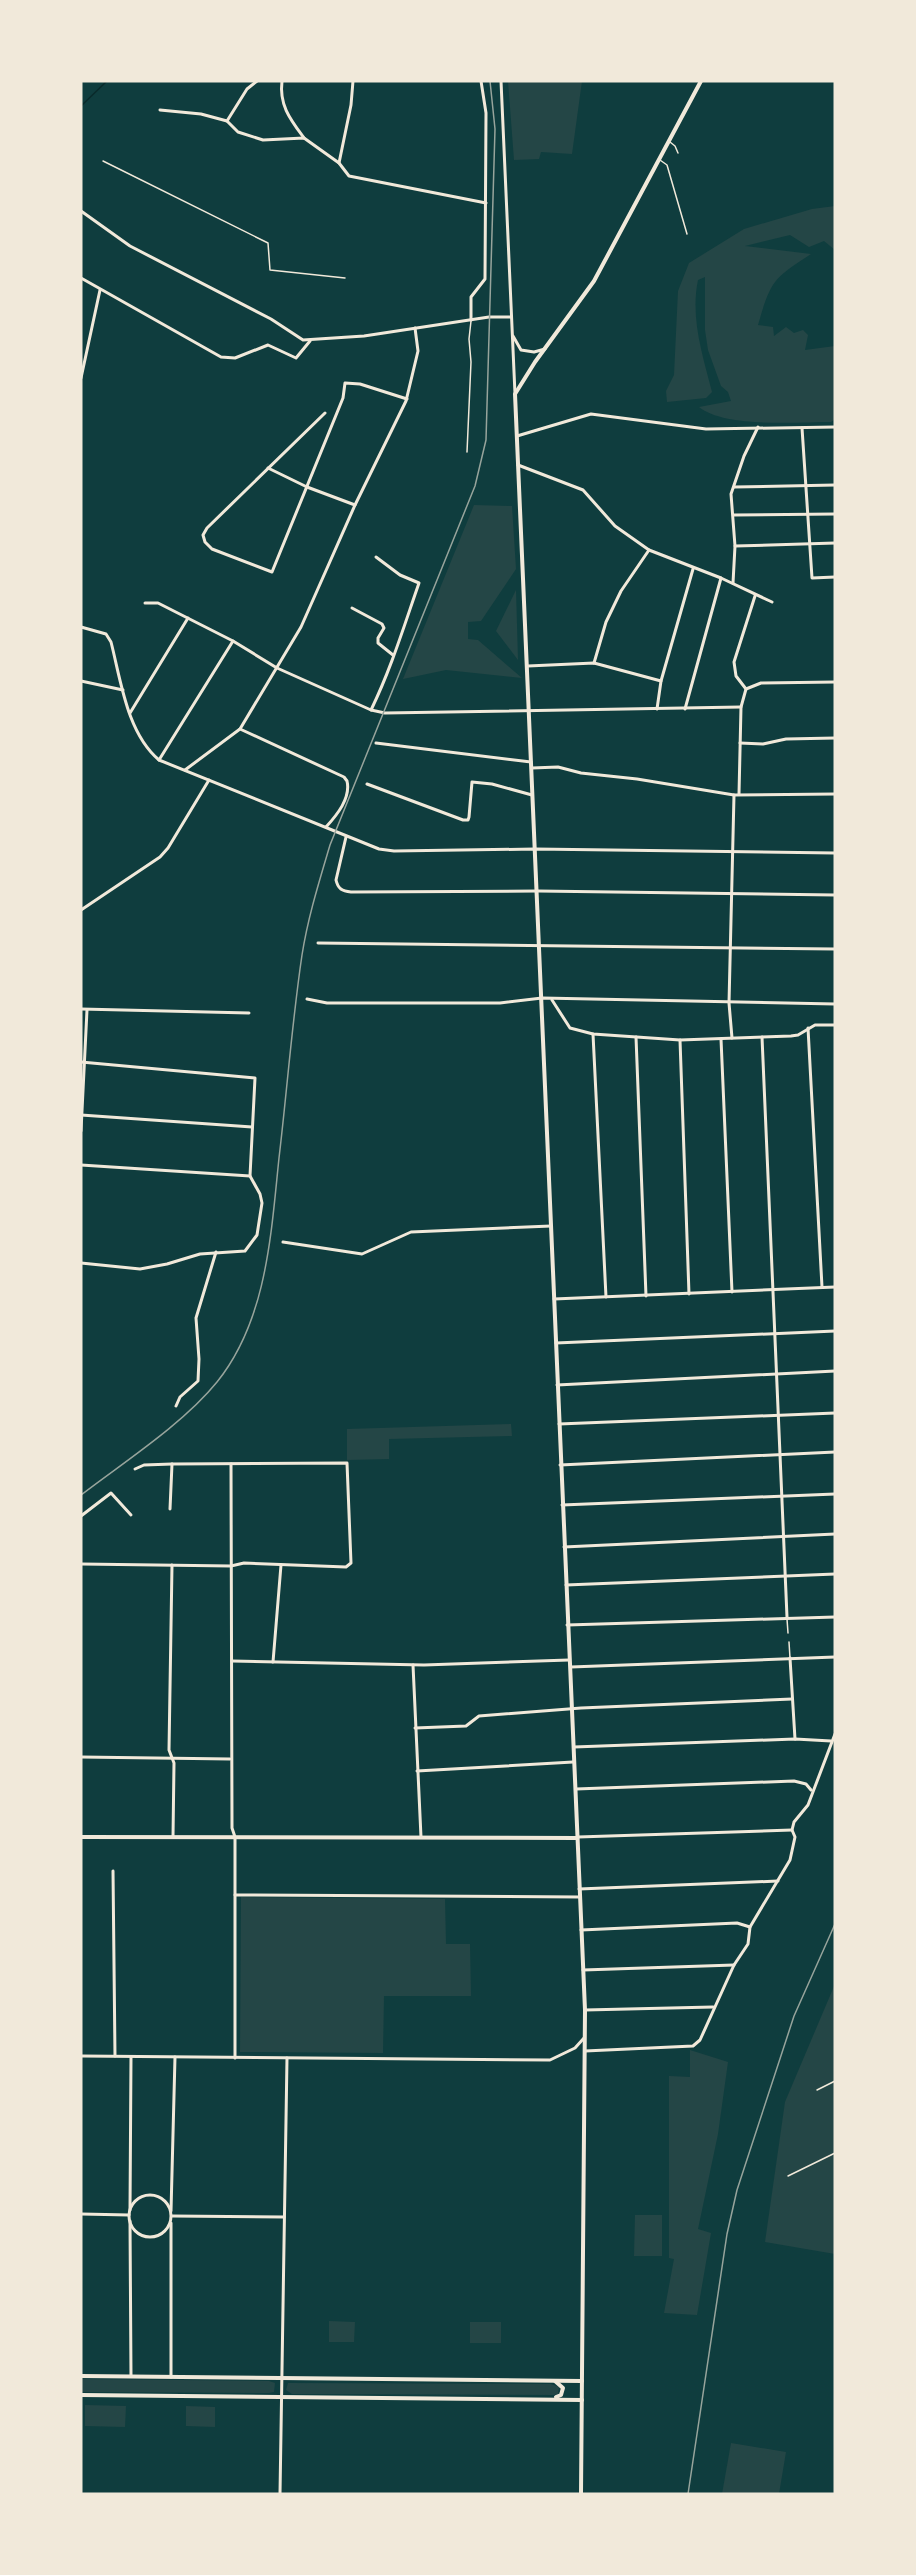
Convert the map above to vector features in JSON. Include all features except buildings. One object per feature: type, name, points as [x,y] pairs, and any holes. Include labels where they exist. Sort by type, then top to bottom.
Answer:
[{"type":"main road","points":[[581,2494],[585,2010],[515,394],[594,281],[701,81]]},
{"type":"main road","points":[[81,1837],[576,1838]]},
{"type":"main road","points":[[81,2376],[582,2380]]},
{"type":"main road","points":[[494,2398],[559,2397],[563,2388],[554,2380]]},
{"type":"main road","points":[[81,2395],[582,2400]]},
{"type":"street","points":[[227,122],[247,89],[257,81]]},
{"type":"street","points":[[282,81],[280,93],[286,114],[304,138],[339,163],[349,176],[486,203]]},
{"type":"street","points":[[339,163],[351,105],[353,81]]},
{"type":"street","points":[[471,320],[471,297],[485,279],[486,113],[481,81]]},
{"type":"street","points":[[501,81],[515,394]]},
{"type":"street","points":[[160,110],[201,114],[227,122],[238,132],[263,140],[304,138]]},
{"type":"street","points":[[81,211],[130,246],[271,319],[303,340],[364,336],[471,320],[511,317]]},
{"type":"street","points":[[81,278],[221,357],[235,358],[268,345],[296,358],[310,341]]},
{"type":"street","points":[[81,378],[100,290]]},
{"type":"street","points":[[185,770],[240,729],[301,627],[355,505],[407,399],[418,351],[415,328]]},
{"type":"street","points":[[512,334],[522,350],[534,352],[545,349]]},
{"type":"street","points":[[325,412],[202,535],[212,549],[272,572],[342,398],[345,383],[360,384],[407,399]]},
{"type":"street","points":[[517,436],[591,414],[706,429],[835,427]]},
{"type":"street","points":[[733,583],[735,546],[734,515],[731,507],[734,487],[744,456],[758,427]]},
{"type":"street","points":[[802,428],[812,578],[835,578]]},
{"type":"street","points":[[518,465],[584,490],[615,526],[649,550],[733,583],[755,596],[772,602]]},
{"type":"street","points":[[268,468],[307,487],[355,505]]},
{"type":"street","points":[[734,487],[835,485]]},
{"type":"street","points":[[734,515],[835,514]]},
{"type":"street","points":[[735,546],[835,543]]},
{"type":"street","points":[[594,663],[606,622],[621,591],[649,550]]},
{"type":"street","points":[[371,710],[389,674],[393,655],[419,583],[400,575],[376,557]]},
{"type":"street","points":[[657,709],[661,681],[693,569]]},
{"type":"street","points":[[685,709],[721,578]]},
{"type":"street","points":[[746,689],[736,676],[735,662],[755,596]]},
{"type":"street","points":[[145,603],[158,603],[233,641],[277,668],[371,710],[388,713],[741,707]]},
{"type":"street","points":[[352,608],[382,624],[384,628],[378,638],[378,643],[393,655]]},
{"type":"street","points":[[130,713],[188,618]]},
{"type":"street","points":[[81,627],[106,634],[111,642],[130,713],[145,749],[159,760],[326,827],[366,846],[394,851],[535,849],[835,853]]},
{"type":"street","points":[[159,760],[233,641]]},
{"type":"street","points":[[528,666],[594,663],[661,681]]},
{"type":"street","points":[[81,681],[123,690]]},
{"type":"street","points":[[746,689],[761,683],[835,682]]},
{"type":"street","points":[[739,794],[741,707],[746,689]]},
{"type":"street","points":[[240,729],[344,777],[348,790],[344,803],[326,827]]},
{"type":"street","points":[[740,743],[763,744],[786,739],[835,738]]},
{"type":"street","points":[[376,743],[558,767],[581,773],[637,779],[734,795],[835,794]]},
{"type":"street","points":[[81,910],[160,857],[168,848],[209,780]]},
{"type":"street","points":[[367,784],[464,820],[468,820],[469,817],[472,782],[492,784],[533,795]]},
{"type":"street","points":[[732,1038],[729,1003],[734,795]]},
{"type":"street","points":[[346,837],[336,880],[343,891],[731,892],[835,895]]},
{"type":"street","points":[[318,943],[835,949]]},
{"type":"street","points":[[307,999],[327,1003],[471,1004],[542,998],[835,1004]]},
{"type":"street","points":[[552,1000],[570,1028],[592,1034],[680,1040],[762,1037],[798,1035],[815,1025],[835,1025]]},
{"type":"street","points":[[81,1009],[249,1013]]},
{"type":"street","points":[[81,1131],[87,1009]]},
{"type":"street","points":[[808,1028],[822,1287]]},
{"type":"street","points":[[592,1034],[606,1297]]},
{"type":"street","points":[[636,1037],[646,1296]]},
{"type":"street","points":[[762,1037],[787,1617]]},
{"type":"street","points":[[721,1038],[732,1292]]},
{"type":"street","points":[[680,1040],[689,1294]]},
{"type":"street","points":[[81,1263],[140,1269],[200,1254],[242,1252],[257,1235],[262,1203],[250,1176],[254,1077],[83,1062]]},
{"type":"street","points":[[82,1115],[252,1127]]},
{"type":"street","points":[[81,1165],[250,1176]]},
{"type":"street","points":[[283,1242],[362,1254],[411,1232],[551,1226]]},
{"type":"street","points":[[176,1406],[180,1397],[198,1381],[196,1318],[216,1252]]},
{"type":"street","points":[[554,1299],[835,1287]]},
{"type":"street","points":[[556,1343],[835,1331]]},
{"type":"street","points":[[557,1385],[835,1371]]},
{"type":"street","points":[[559,1424],[835,1413]]},
{"type":"street","points":[[560,1465],[835,1452]]},
{"type":"street","points":[[170,1509],[172,1464]]},
{"type":"street","points":[[81,1564],[231,1566],[244,1563],[346,1567],[351,1563],[348,1464],[172,1464],[144,1465],[135,1469]]},
{"type":"street","points":[[231,1464],[230,1759],[232,1828],[235,1837],[235,2058]]},
{"type":"street","points":[[81,1516],[111,1492],[131,1515]]},
{"type":"street","points":[[562,1505],[835,1494]]},
{"type":"street","points":[[564,1546],[835,1534]]},
{"type":"street","points":[[172,1565],[169,1750],[174,1763],[173,1837]]},
{"type":"street","points":[[273,1662],[281,1565]]},
{"type":"street","points":[[566,1585],[835,1574]]},
{"type":"street","points":[[567,1625],[835,1617]]},
{"type":"street","points":[[569,1667],[835,1657]]},
{"type":"street","points":[[790,1659],[795,1739]]},
{"type":"street","points":[[231,1661],[413,1665],[569,1660]]},
{"type":"street","points":[[413,1665],[421,1837]]},
{"type":"street","points":[[416,1728],[466,1726],[479,1716],[792,1699]]},
{"type":"street","points":[[585,2051],[693,2046],[699,2040],[734,1965],[748,1944],[750,1928],[779,1881],[794,1846],[795,1837],[792,1830],[794,1822],[808,1805],[835,1734]]},
{"type":"street","points":[[572,1747],[795,1739],[832,1741]]},
{"type":"street","points":[[81,1757],[230,1759]]},
{"type":"street","points":[[417,1771],[573,1762]]},
{"type":"street","points":[[574,1789],[794,1781],[806,1784],[812,1791]]},
{"type":"street","points":[[576,1838],[792,1830]]},
{"type":"street","points":[[114,1871],[115,2056]]},
{"type":"street","points":[[579,1888],[779,1881]]},
{"type":"street","points":[[235,1895],[580,1897]]},
{"type":"street","points":[[581,1930],[737,1923],[750,1928]]},
{"type":"street","points":[[583,1970],[734,1965]]},
{"type":"street","points":[[585,2010],[713,2007]]},
{"type":"street","points":[[81,2056],[550,2060],[575,2048],[585,2038]]},
{"type":"street","points":[[131,2057],[129,2215],[131,2376]]},
{"type":"street","points":[[171,2377],[171,2211],[175,2057]]},
{"type":"street","points":[[280,2494],[287,2058]]},
{"type":"street","points":[[130,2210],[138,2199],[151,2195],[163,2199],[171,2211]]},
{"type":"street","points":[[81,2214],[129,2215]]},
{"type":"street","points":[[172,2216],[284,2217]]},
{"type":"street","points":[[130,2221],[137,2233],[148,2238],[159,2236],[171,2223]]},
{"type":"lane","points":[[669,141],[678,153]]},
{"type":"lane","points":[[659,160],[667,165],[687,234]]},
{"type":"lane","points":[[103,161],[268,243],[270,270],[345,278]]},
{"type":"lane","points":[[467,452],[471,320]]},
{"type":"lane","points":[[787,1617],[788,1633]]},
{"type":"lane","points":[[789,1642],[790,1659]]},
{"type":"lane","points":[[817,2090],[835,2081]]},
{"type":"lane","points":[[789,2176],[835,2153]]},
{"type":"shaded area","points":[[508,81],[582,81],[572,154],[541,152],[539,159],[514,160]]},
{"type":"shaded area","points":[[835,206],[835,250],[824,241],[809,247],[790,235],[745,246],[811,254],[775,282],[766,298],[758,325],[773,327],[774,336],[786,327],[794,333],[803,330],[808,335],[805,350],[835,346],[835,419],[831,422],[743,421],[711,414],[699,407],[731,401],[728,392],[721,386],[708,350],[705,330],[705,277],[698,280],[696,308],[699,337],[712,392],[706,398],[667,402],[666,391],[674,375],[678,291],[689,263],[744,229],[812,209]]},
{"type":"shaded area","points":[[474,505],[512,506],[516,569],[481,621],[468,622],[468,639],[478,640],[522,678],[446,670],[403,679]]},
{"type":"shaded area","points":[[516,590],[518,660],[496,631]]},
{"type":"shaded area","points":[[511,1424],[512,1436],[389,1439],[389,1459],[347,1460],[347,1429]]},
{"type":"shaded area","points":[[241,1897],[445,1899],[446,1944],[470,1944],[471,1996],[384,1996],[383,2053],[240,2052]]},
{"type":"shaded area","points":[[835,1984],[835,2254],[765,2242],[785,2102]]},
{"type":"shaded area","points":[[690,2050],[728,2062],[718,2134],[698,2229],[711,2233],[697,2315],[664,2313],[674,2259],[669,2258],[669,2076],[690,2077]]},
{"type":"shaded area","points":[[635,2215],[662,2215],[662,2256],[634,2256]]},
{"type":"shaded area","points":[[329,2321],[355,2322],[354,2342],[329,2342]]},
{"type":"shaded area","points":[[470,2322],[501,2322],[501,2343],[470,2343]]},
{"type":"shaded area","points":[[81,2379],[269,2381],[275,2383],[274,2392],[269,2393],[81,2392]]},
{"type":"shaded area","points":[[288,2383],[551,2384],[559,2387],[558,2394],[554,2395],[292,2394],[286,2390]]},
{"type":"shaded area","points":[[85,2405],[126,2406],[125,2427],[85,2426]]},
{"type":"shaded area","points":[[186,2406],[215,2407],[215,2427],[186,2426]]},
{"type":"shaded area","points":[[731,2443],[786,2452],[779,2494],[722,2494]]},
{"type":"waterway","points":[[81,106],[107,81]]},
{"type":"railway","points":[[81,1495],[152,1442],[203,1398],[234,1358],[247,1332],[256,1304],[269,1246],[298,980],[314,900],[330,845],[475,486],[486,440],[495,129],[490,81]]},
{"type":"railway","points":[[688,2494],[727,2234],[737,2190],[794,2016],[835,1924]]}]
